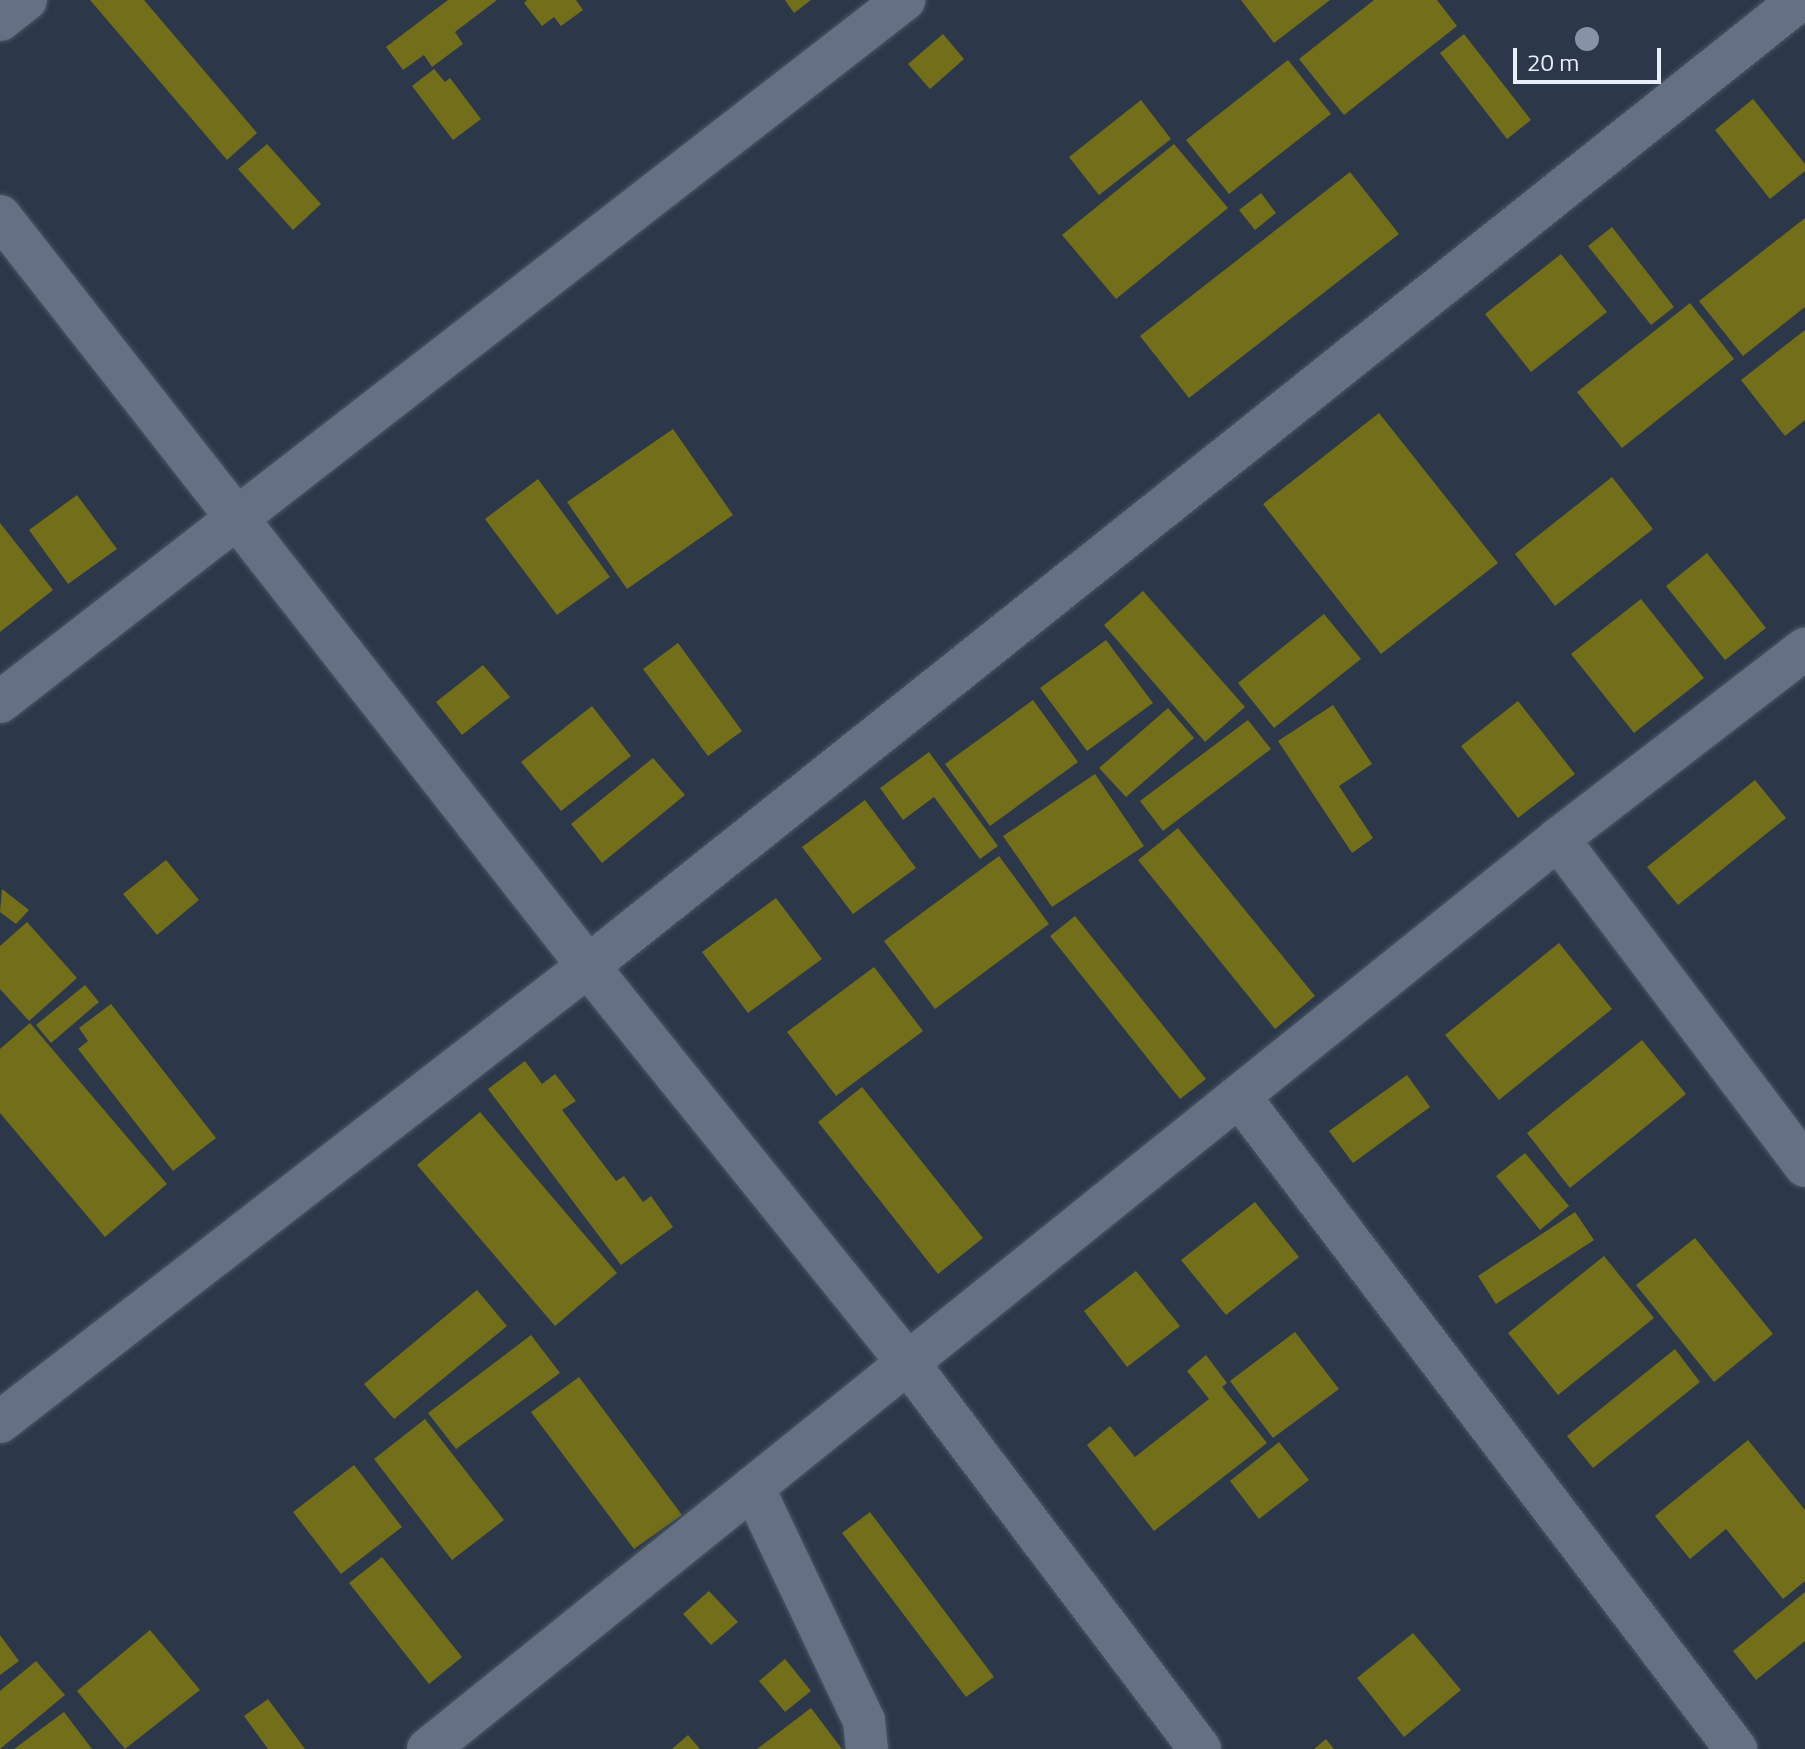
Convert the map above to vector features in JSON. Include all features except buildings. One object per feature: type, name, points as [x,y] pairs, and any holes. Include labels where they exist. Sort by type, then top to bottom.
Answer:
[{"type":"street","points":[[0,20],[26,0]]},
{"type":"street","points":[[0,702],[235,516],[904,0]]},
{"type":"street","points":[[0,1422],[588,966],[1800,0]]},
{"type":"street","points":[[0,216],[588,966],[908,1363],[1200,1749]]},
{"type":"street","points":[[428,1749],[1558,839],[1805,649]]},
{"type":"street","points":[[1558,839],[1805,1166]]},
{"type":"street","points":[[1239,1096],[1736,1749]]},
{"type":"street","points":[[753,1487],[864,1721],[867,1749]]}]
